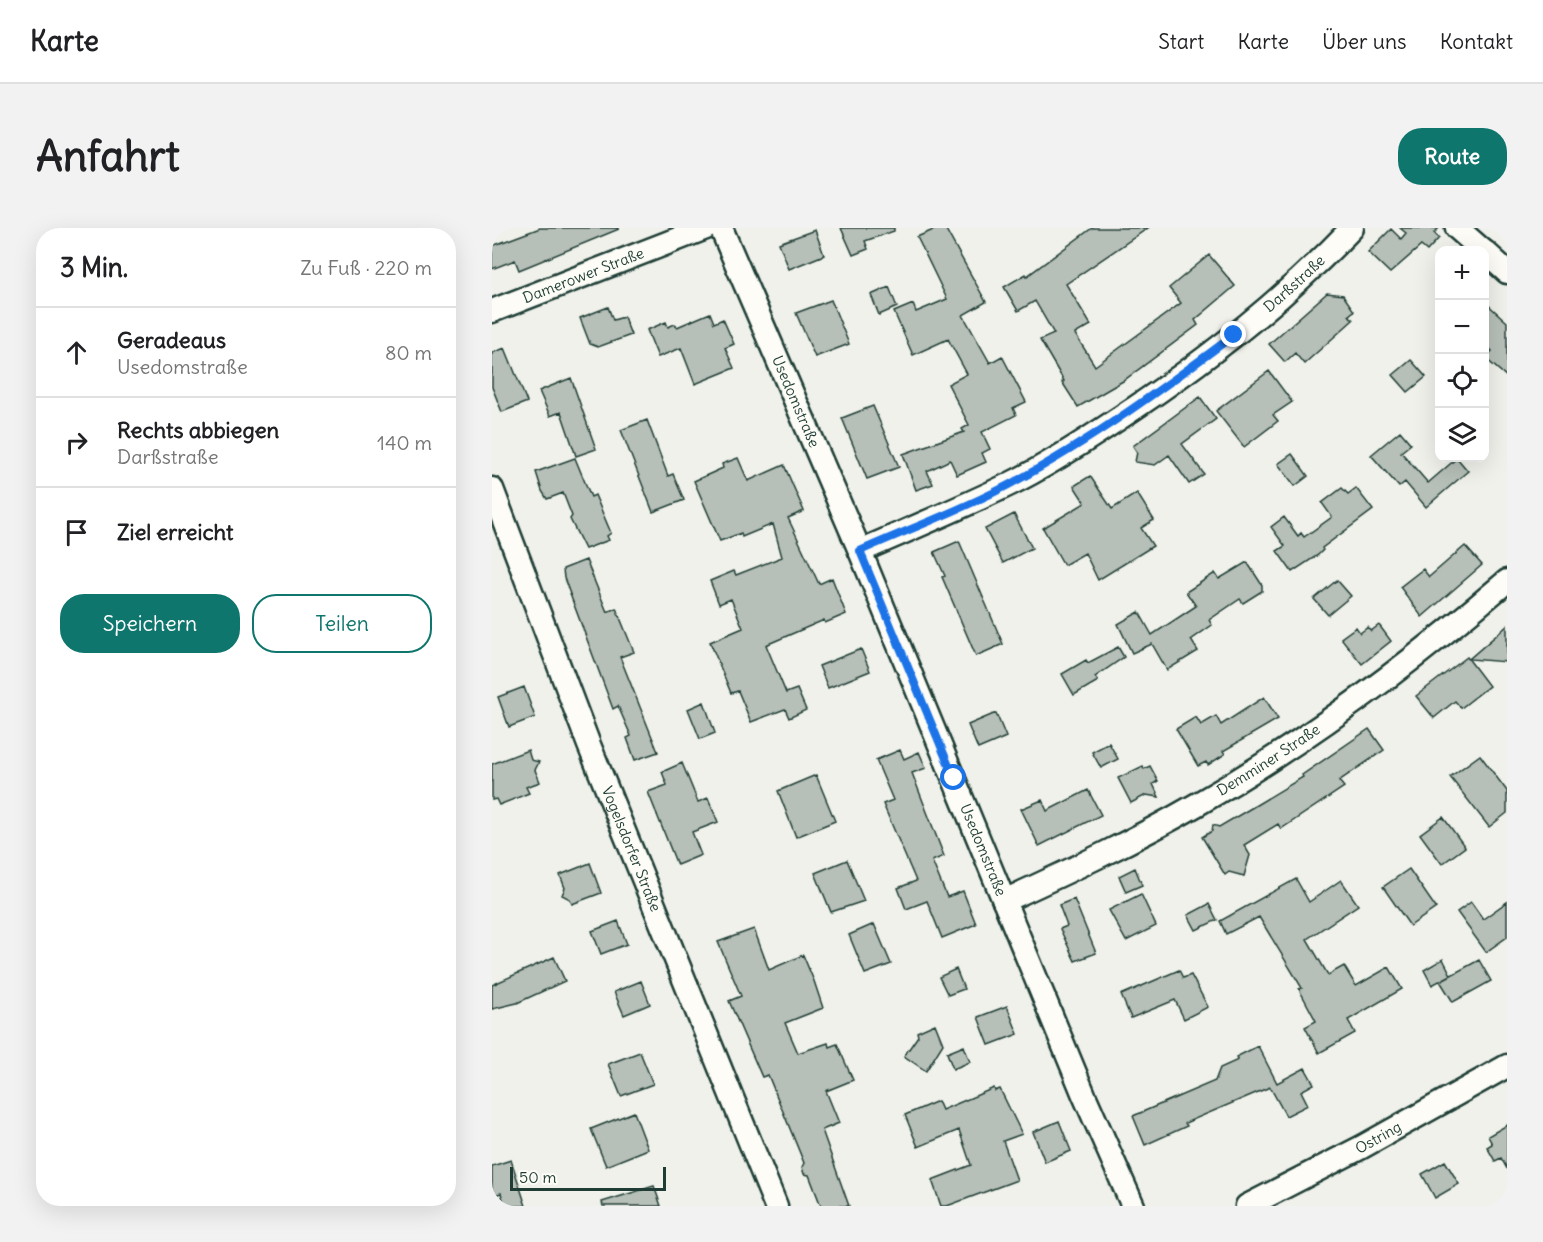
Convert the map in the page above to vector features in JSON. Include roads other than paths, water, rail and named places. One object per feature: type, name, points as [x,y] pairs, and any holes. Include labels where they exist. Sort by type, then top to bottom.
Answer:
[{"type":"street","name":"Damerower Straße","points":[[492,311],[706,228]]},
{"type":"street","name":"Usedomstraße","points":[[721,228],[860,551],[1084,1095],[1133,1206]]},
{"type":"street","name":"Darßstraße","points":[[860,551],[1012,483],[1075,447],[1151,397],[1234,335],[1278,299],[1352,228]]},
{"type":"street","points":[[1457,228],[1477,246]]},
{"type":"street","points":[[1489,256],[1507,272]]},
{"type":"street","name":"Vogelsdorfer Straße","points":[[492,489],[589,745],[776,1206]]},
{"type":"street","name":"Demminer Straße","points":[[1004,901],[1129,842],[1258,768],[1420,655],[1507,581]]},
{"type":"street","name":"Ostring","points":[[1247,1206],[1362,1147],[1507,1066]]}]
